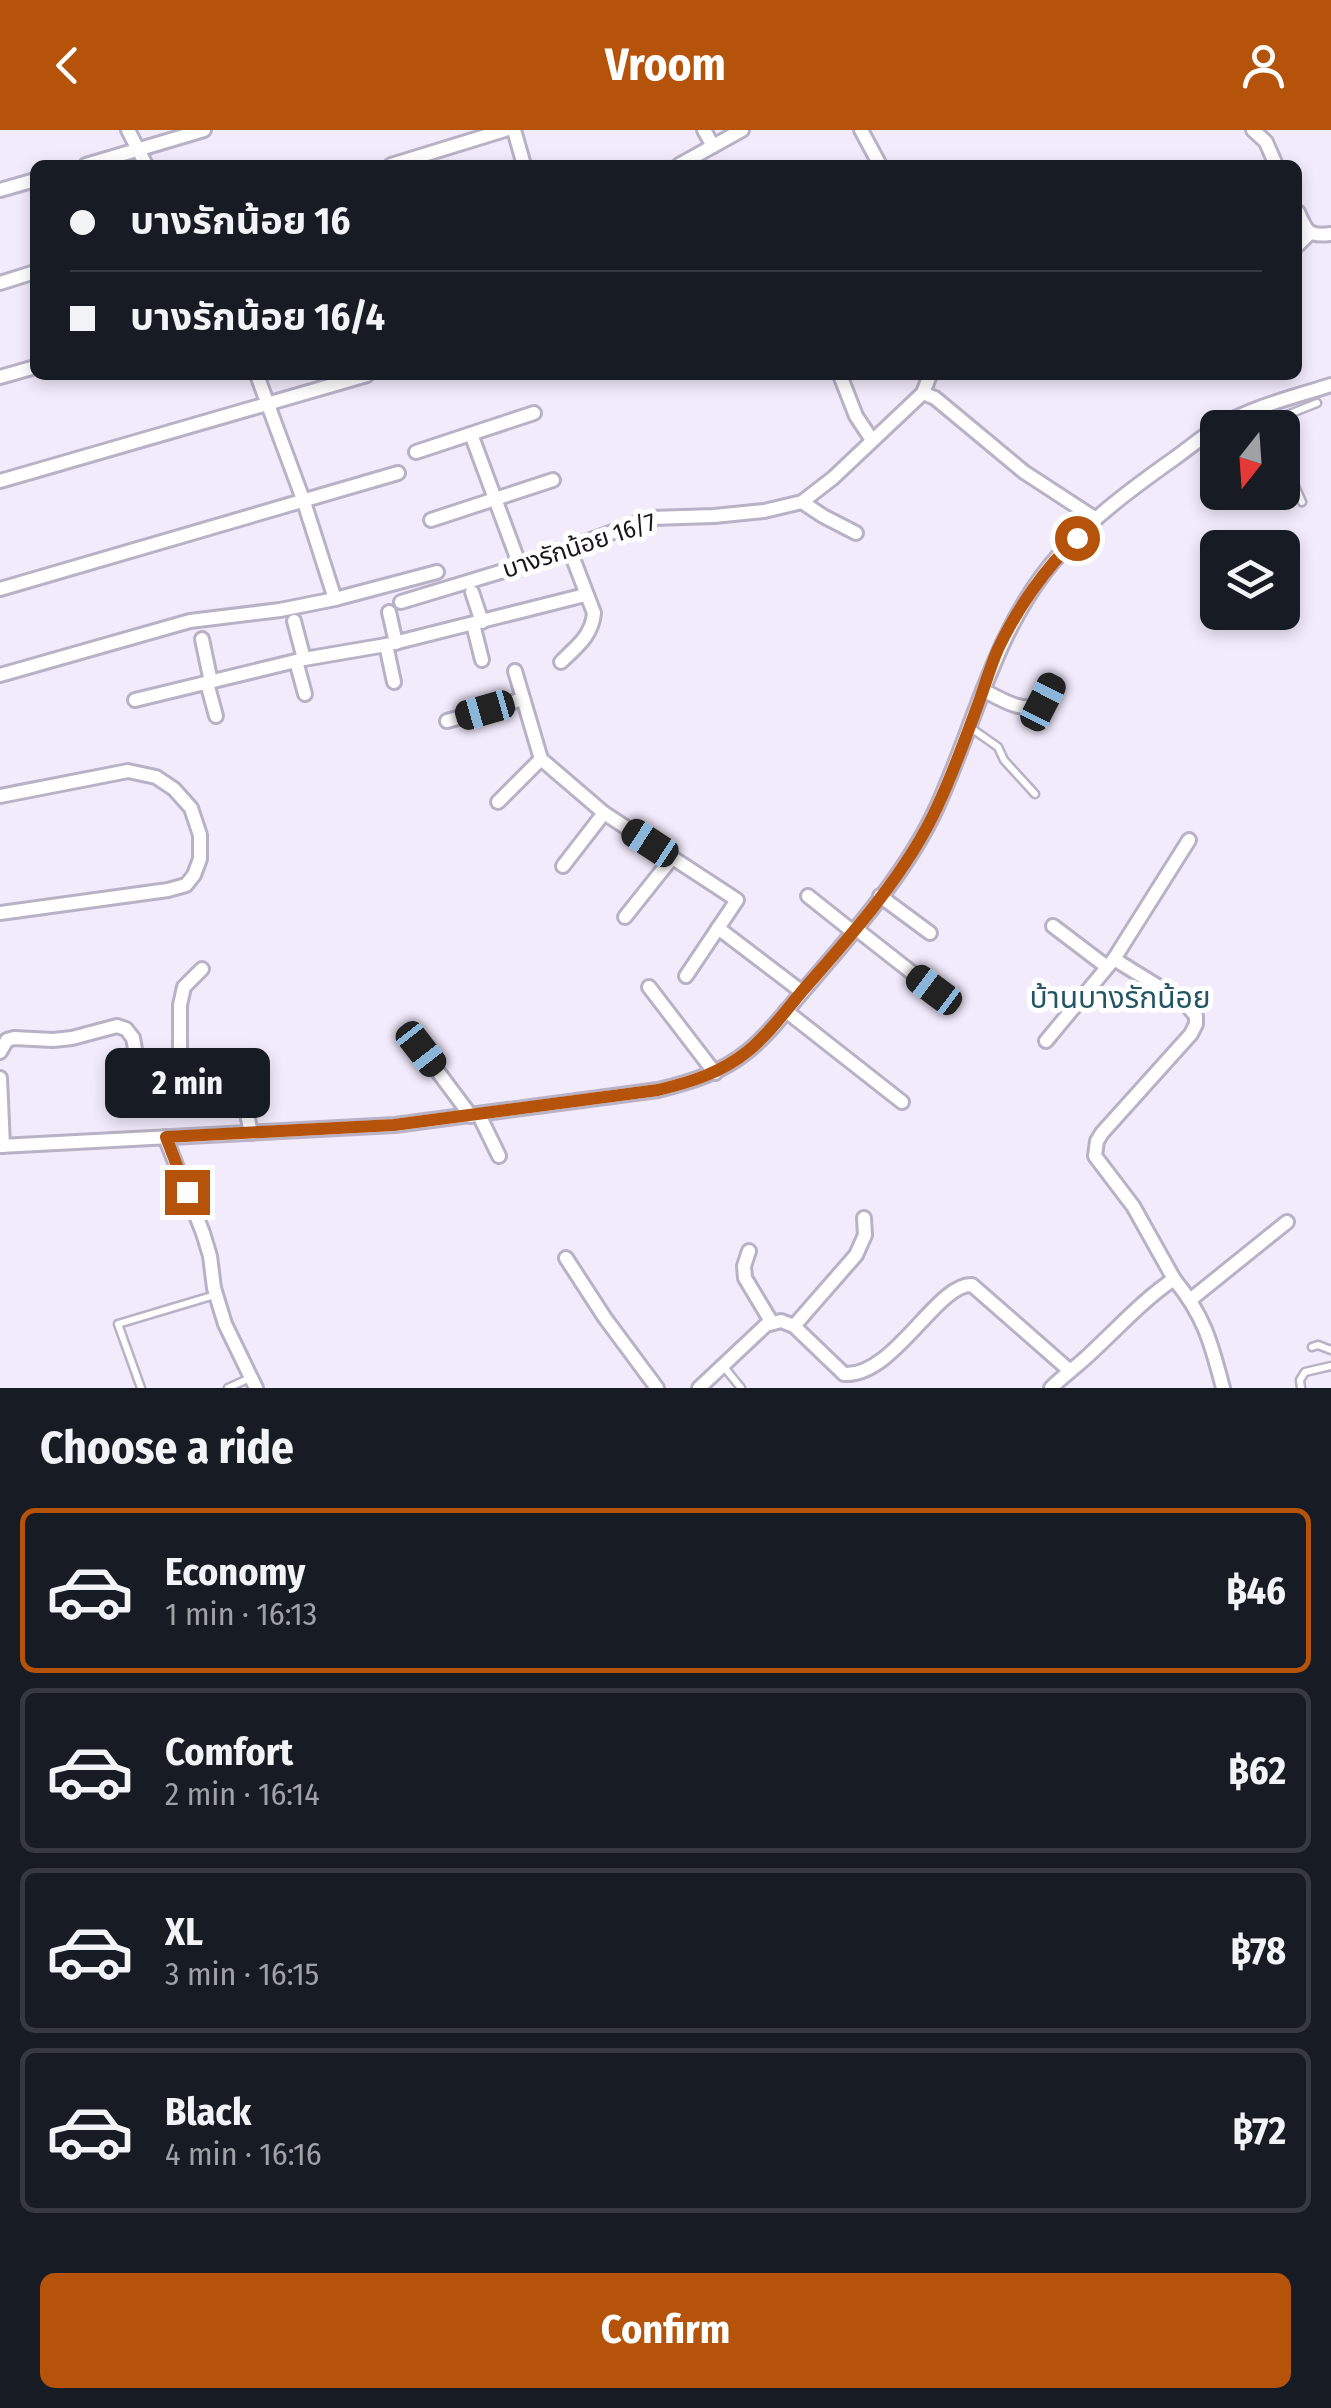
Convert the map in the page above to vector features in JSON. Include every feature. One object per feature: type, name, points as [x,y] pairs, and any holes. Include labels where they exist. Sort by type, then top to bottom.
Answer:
[{"type":"street","points":[[128,130],[143,160]]},
{"type":"street","points":[[103,160],[204,130]]},
{"type":"street","points":[[407,160],[506,130]]},
{"type":"street","points":[[514,130],[523,160]]},
{"type":"street","points":[[704,130],[713,146]]},
{"type":"street","points":[[688,160],[742,130]]},
{"type":"street","points":[[862,130],[877,160]]},
{"type":"street","points":[[1253,130],[1266,142],[1274,160]]},
{"type":"street","points":[[0,190],[30,181]]},
{"type":"street","points":[[1302,221],[1315,236],[1331,234]]},
{"type":"street","points":[[1302,241],[1310,233]]},
{"type":"street","points":[[0,283],[30,274]]},
{"type":"street","points":[[0,377],[30,368]]},
{"type":"street","points":[[259,380],[335,599]]},
{"type":"street","points":[[0,482],[350,380]]},
{"type":"street","points":[[842,380],[856,416],[872,440]]},
{"type":"street","points":[[928,380],[923,394],[936,398],[1024,472],[1096,519]]},
{"type":"street","points":[[0,1078],[1,1146],[394,1125],[658,1090],[715,1072],[746,1053],[772,1029],[854,930],[926,831],[998,649],[1058,556],[1140,483],[1218,428],[1260,407],[1331,384]]},
{"type":"street","name":"บางรักน้อย 16/7","points":[[401,602],[520,566],[660,516],[714,516],[802,502],[834,478],[923,394]]},
{"type":"street","points":[[416,452],[534,413]]},
{"type":"street","points":[[471,434],[520,566]]},
{"type":"street","points":[[0,589],[398,474]]},
{"type":"street","points":[[431,520],[553,480]]},
{"type":"street","points":[[802,502],[856,533]]},
{"type":"street","points":[[561,662],[586,637],[594,613],[568,548]]},
{"type":"street","points":[[0,675],[190,621],[280,610],[437,572]]},
{"type":"street","points":[[472,592],[482,660]]},
{"type":"street","points":[[134,700],[300,660],[391,644],[586,595]]},
{"type":"street","points":[[389,612],[394,682]]},
{"type":"street","points":[[294,621],[305,694]]},
{"type":"street","points":[[202,639],[216,716]]},
{"type":"street","points":[[515,671],[541,759],[604,814],[737,900],[686,976]]},
{"type":"street","points":[[983,690],[1014,704],[1034,707],[1043,702],[1052,684]]},
{"type":"street","points":[[447,721],[523,699]]},
{"type":"street","points":[[498,802],[541,759]]},
{"type":"street","points":[[0,796],[128,771],[156,778],[174,788],[191,808],[200,835],[200,860],[186,885],[0,912]]},
{"type":"street","points":[[563,866],[604,814]]},
{"type":"street","points":[[1046,1041],[1110,963],[1190,840]]},
{"type":"street","points":[[625,917],[672,858]]},
{"type":"street","points":[[808,896],[934,990]]},
{"type":"street","points":[[880,896],[930,933]]},
{"type":"street","points":[[1053,926],[1110,963],[1185,1003],[1196,1016],[1191,1034],[1102,1132],[1095,1156],[1132,1206],[1204,1324],[1223,1388]]},
{"type":"street","points":[[718,928],[802,992]]},
{"type":"street","points":[[0,1052],[7,1040],[14,1038],[72,1038],[118,1026],[134,1038],[143,1093],[153,1099],[164,1098],[175,1091],[180,1074],[180,1005],[184,987],[202,969]]},
{"type":"street","points":[[649,987],[715,1072]]},
{"type":"street","points":[[786,1011],[902,1102]]},
{"type":"street","points":[[421,1049],[475,1116],[500,1156]]},
{"type":"street","points":[[236,1061],[250,1133]]},
{"type":"street","points":[[166,1137],[204,1233],[225,1324],[254,1383]]},
{"type":"street","points":[[794,1326],[856,1256],[865,1235],[864,1218]]},
{"type":"street","points":[[1190,1300],[1287,1222]]},
{"type":"street","points":[[749,1251],[744,1278],[772,1323]]},
{"type":"street","points":[[566,1258],[657,1388]]},
{"type":"street","points":[[1051,1388],[1142,1303],[1174,1279]]},
{"type":"street","points":[[699,1388],[766,1325],[781,1321],[794,1326],[844,1374],[857,1375],[898,1346],[962,1284],[972,1285],[1069,1370]]},
{"type":"lane","points":[[1300,411],[1317,404]]},
{"type":"lane","points":[[1300,498],[1302,502]]},
{"type":"lane","points":[[969,727],[998,747],[1004,760],[1034,794]]},
{"type":"lane","points":[[141,1388],[118,1324],[216,1295]]},
{"type":"lane","points":[[1312,1347],[1331,1350]]},
{"type":"lane","points":[[723,1366],[741,1388]]},
{"type":"lane","points":[[1302,1388],[1304,1372],[1331,1366]]},
{"type":"lane","points":[[228,1388],[254,1383]]},
{"type":"district","name":"บ้านบางรักน้อย","points":[[1120,998]]},
{"type":"route","points":[[187,1192],[166,1137],[394,1125],[658,1090],[694,1081],[746,1053],[772,1029],[815,977],[916,847],[939,804],[998,649],[1025,602],[1058,556],[1077,538]]}]
